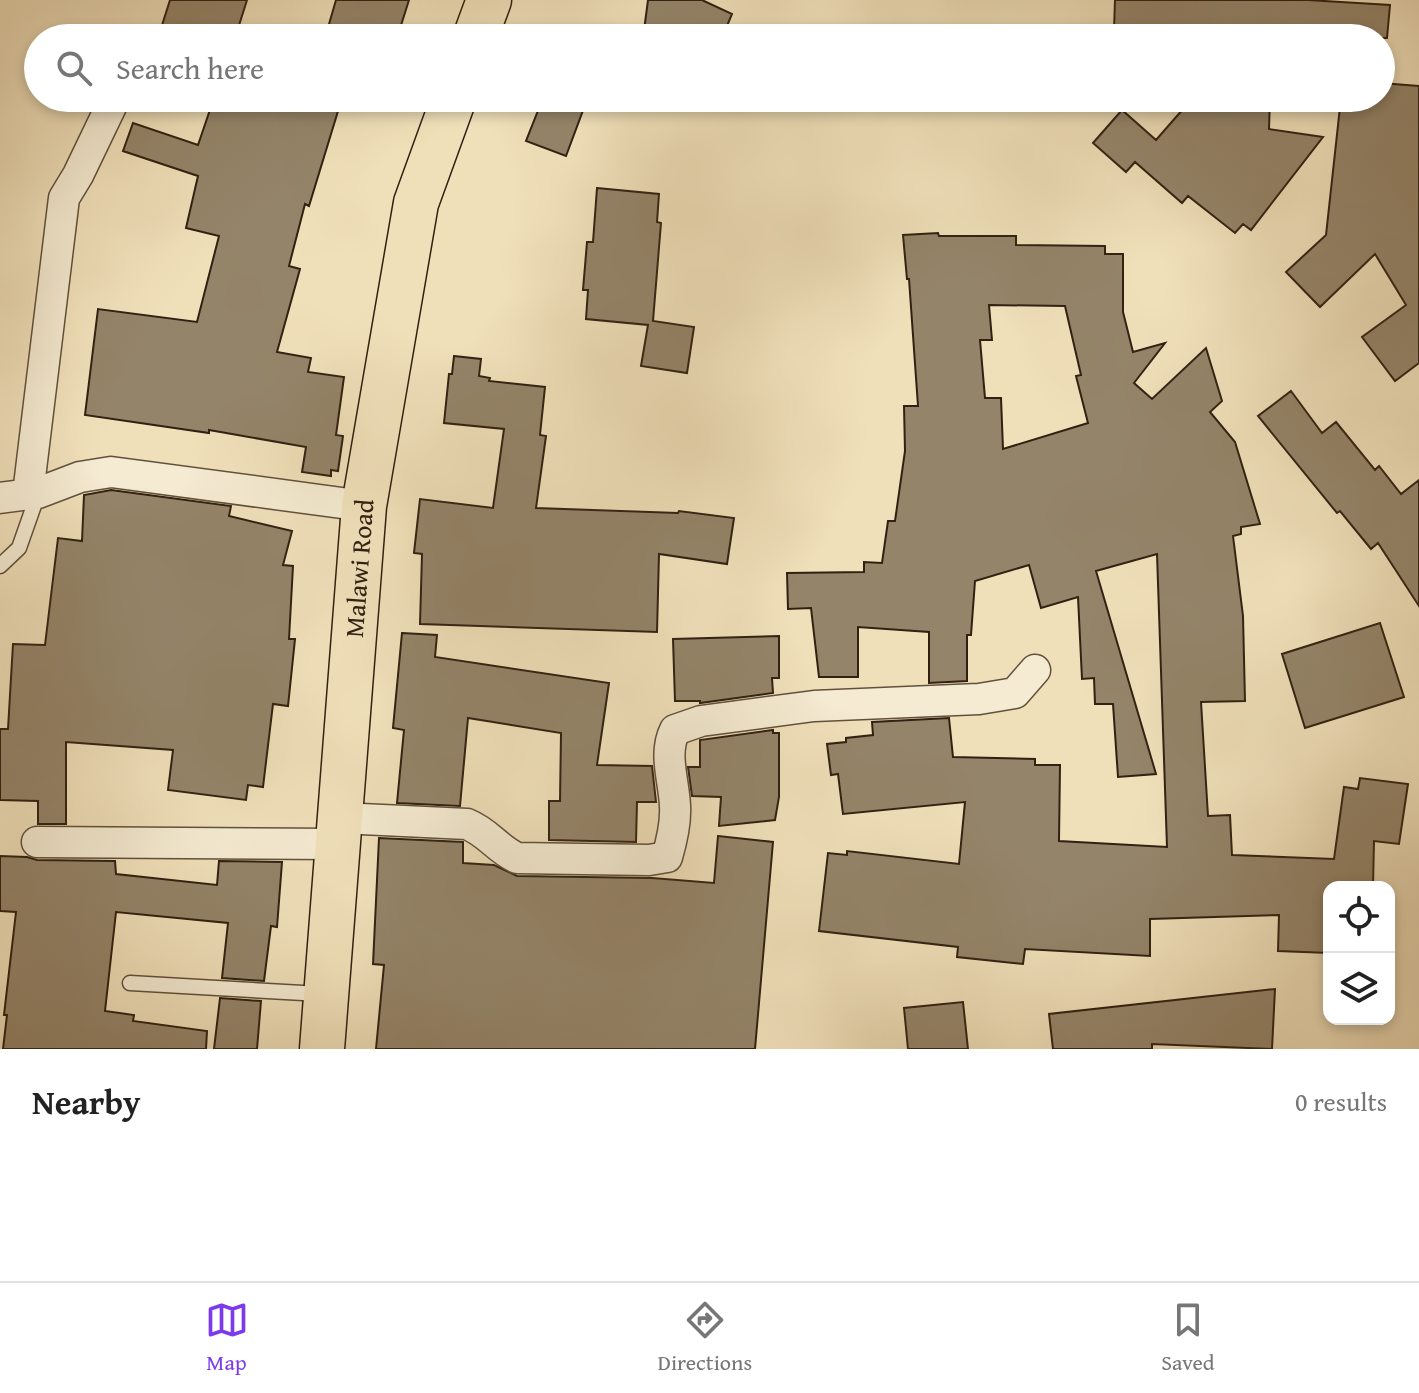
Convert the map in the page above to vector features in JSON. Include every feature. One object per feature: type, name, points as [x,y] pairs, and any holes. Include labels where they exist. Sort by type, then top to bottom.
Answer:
[{"type":"main road","points":[[480,24],[489,0]]},
{"type":"main road","name":"Malawi Road","points":[[322,1049],[364,506],[416,203],[449,112]]},
{"type":"street","points":[[108,112],[64,198],[22,495],[80,477],[111,472],[364,506]]},
{"type":"street","points":[[37,842],[467,824],[484,831],[503,851],[517,858],[649,860],[667,857],[675,808],[668,744],[675,730],[701,721],[814,706],[979,699],[1015,693],[1035,670]]},
{"type":"lane","points":[[0,566],[19,548],[22,495]]},
{"type":"lane","points":[[130,983],[326,994]]},
{"type":"building","points":[[170,0],[247,0],[239,24],[162,24]]},
{"type":"building","points":[[336,0],[409,0],[401,24],[329,24]]},
{"type":"building","points":[[648,0],[702,0],[732,14],[728,24],[645,24]]},
{"type":"building","points":[[1115,0],[1308,0],[1390,5],[1388,24],[1114,24]]},
{"type":"building","points":[[1395,84],[1419,86],[1419,363],[1395,381],[1362,337],[1406,305],[1375,254],[1320,307],[1286,272],[1326,235],[1339,112],[1395,112]]},
{"type":"building","points":[[209,112],[338,112],[309,206],[305,204],[289,266],[300,269],[277,352],[311,358],[308,372],[344,377],[336,435],[343,436],[338,471],[331,470],[331,476],[302,472],[306,447],[209,430],[209,433],[85,415],[98,309],[197,322],[219,236],[186,228],[198,176],[123,151],[133,123],[198,145]]},
{"type":"building","points":[[537,112],[582,112],[566,156],[526,141]]},
{"type":"building","points":[[1120,112],[1124,112],[1156,140],[1180,112],[1270,112],[1269,129],[1323,137],[1251,230],[1243,224],[1235,233],[1188,196],[1182,203],[1135,162],[1126,172],[1093,143]]},
{"type":"building","points":[[597,188],[659,194],[657,222],[661,223],[653,321],[694,327],[687,373],[641,366],[648,325],[586,319],[588,290],[583,290],[587,242],[593,242]]},
{"type":"building","points":[[903,235],[1016,236],[1016,245],[1105,246],[1105,254],[1123,254],[1123,312],[1133,352],[1165,343],[1134,383],[1152,399],[1206,348],[1222,401],[1210,412],[1235,442],[1260,524],[1241,527],[1241,534],[1233,536],[1243,616],[1245,701],[1201,702],[1208,816],[1230,815],[1232,855],[1334,859],[1344,787],[1358,789],[1360,778],[1408,784],[1399,844],[1374,841],[1373,881],[1323,881],[1323,953],[1278,951],[1279,915],[1150,919],[1150,956],[1025,949],[1023,964],[957,957],[958,947],[819,931],[828,853],[847,855],[847,851],[959,864],[965,802],[843,814],[838,774],[831,775],[827,744],[873,735],[872,722],[949,718],[953,757],[1035,759],[1035,765],[1060,765],[1059,841],[1167,847],[1157,554],[1096,571],[1156,774],[1118,777],[1113,704],[1095,704],[1094,678],[1082,679],[1078,597],[1041,608],[1029,565],[975,581],[971,635],[967,635],[967,681],[929,683],[929,632],[858,627],[858,677],[819,677],[811,608],[788,609],[787,573],[864,572],[864,562],[882,563],[888,521],[895,521],[905,451],[904,406],[918,406]],"holes":[[[989,305],[1065,306],[1081,375],[1076,376],[1088,423],[1003,449],[1001,398],[985,398],[980,340],[992,340]]]},
{"type":"building","points":[[454,356],[481,359],[479,376],[490,378],[489,381],[545,387],[540,435],[546,436],[536,508],[679,511],[734,518],[727,564],[659,554],[657,632],[420,624],[422,554],[414,553],[420,499],[493,508],[504,429],[444,423]]},
{"type":"building","points":[[1291,391],[1322,433],[1336,422],[1375,470],[1379,466],[1401,494],[1419,480],[1419,606],[1378,543],[1371,549],[1340,511],[1337,513],[1258,416]]},
{"type":"building","points":[[111,490],[231,506],[229,516],[292,531],[283,565],[293,566],[289,639],[295,639],[288,706],[273,704],[263,787],[248,785],[246,800],[168,790],[173,750],[66,742],[66,824],[38,824],[38,801],[0,800],[0,729],[8,729],[13,644],[45,645],[58,538],[82,541],[84,495]]},
{"type":"building","points":[[1380,623],[1404,697],[1305,728],[1282,654]]},
{"type":"building","points":[[402,633],[437,635],[435,657],[609,683],[597,765],[652,766],[656,802],[637,802],[636,842],[549,840],[549,801],[560,801],[561,733],[468,718],[460,806],[397,803],[404,730],[393,728]]},
{"type":"building","points":[[779,636],[779,678],[772,678],[773,693],[700,703],[675,701],[673,639]]},
{"type":"building","points":[[773,730],[773,733],[779,733],[779,797],[775,820],[719,826],[721,797],[692,796],[688,767],[700,767],[700,740]]},
{"type":"building","points":[[718,836],[773,842],[755,1049],[376,1049],[384,965],[373,964],[379,838],[463,842],[463,863],[494,865],[517,876],[652,878],[714,883]]},
{"type":"building","points":[[0,856],[115,861],[116,874],[217,885],[219,861],[282,862],[277,927],[271,926],[264,981],[222,978],[228,923],[116,912],[105,1011],[134,1015],[133,1021],[207,1031],[206,1049],[3,1049],[16,912],[0,911]]},
{"type":"building","points":[[1275,989],[1272,1049],[1152,1044],[1152,1049],[1053,1049],[1049,1014]]},
{"type":"building","points":[[220,998],[261,1001],[257,1049],[214,1049]]},
{"type":"building","points":[[963,1002],[968,1049],[908,1049],[904,1008]]}]
